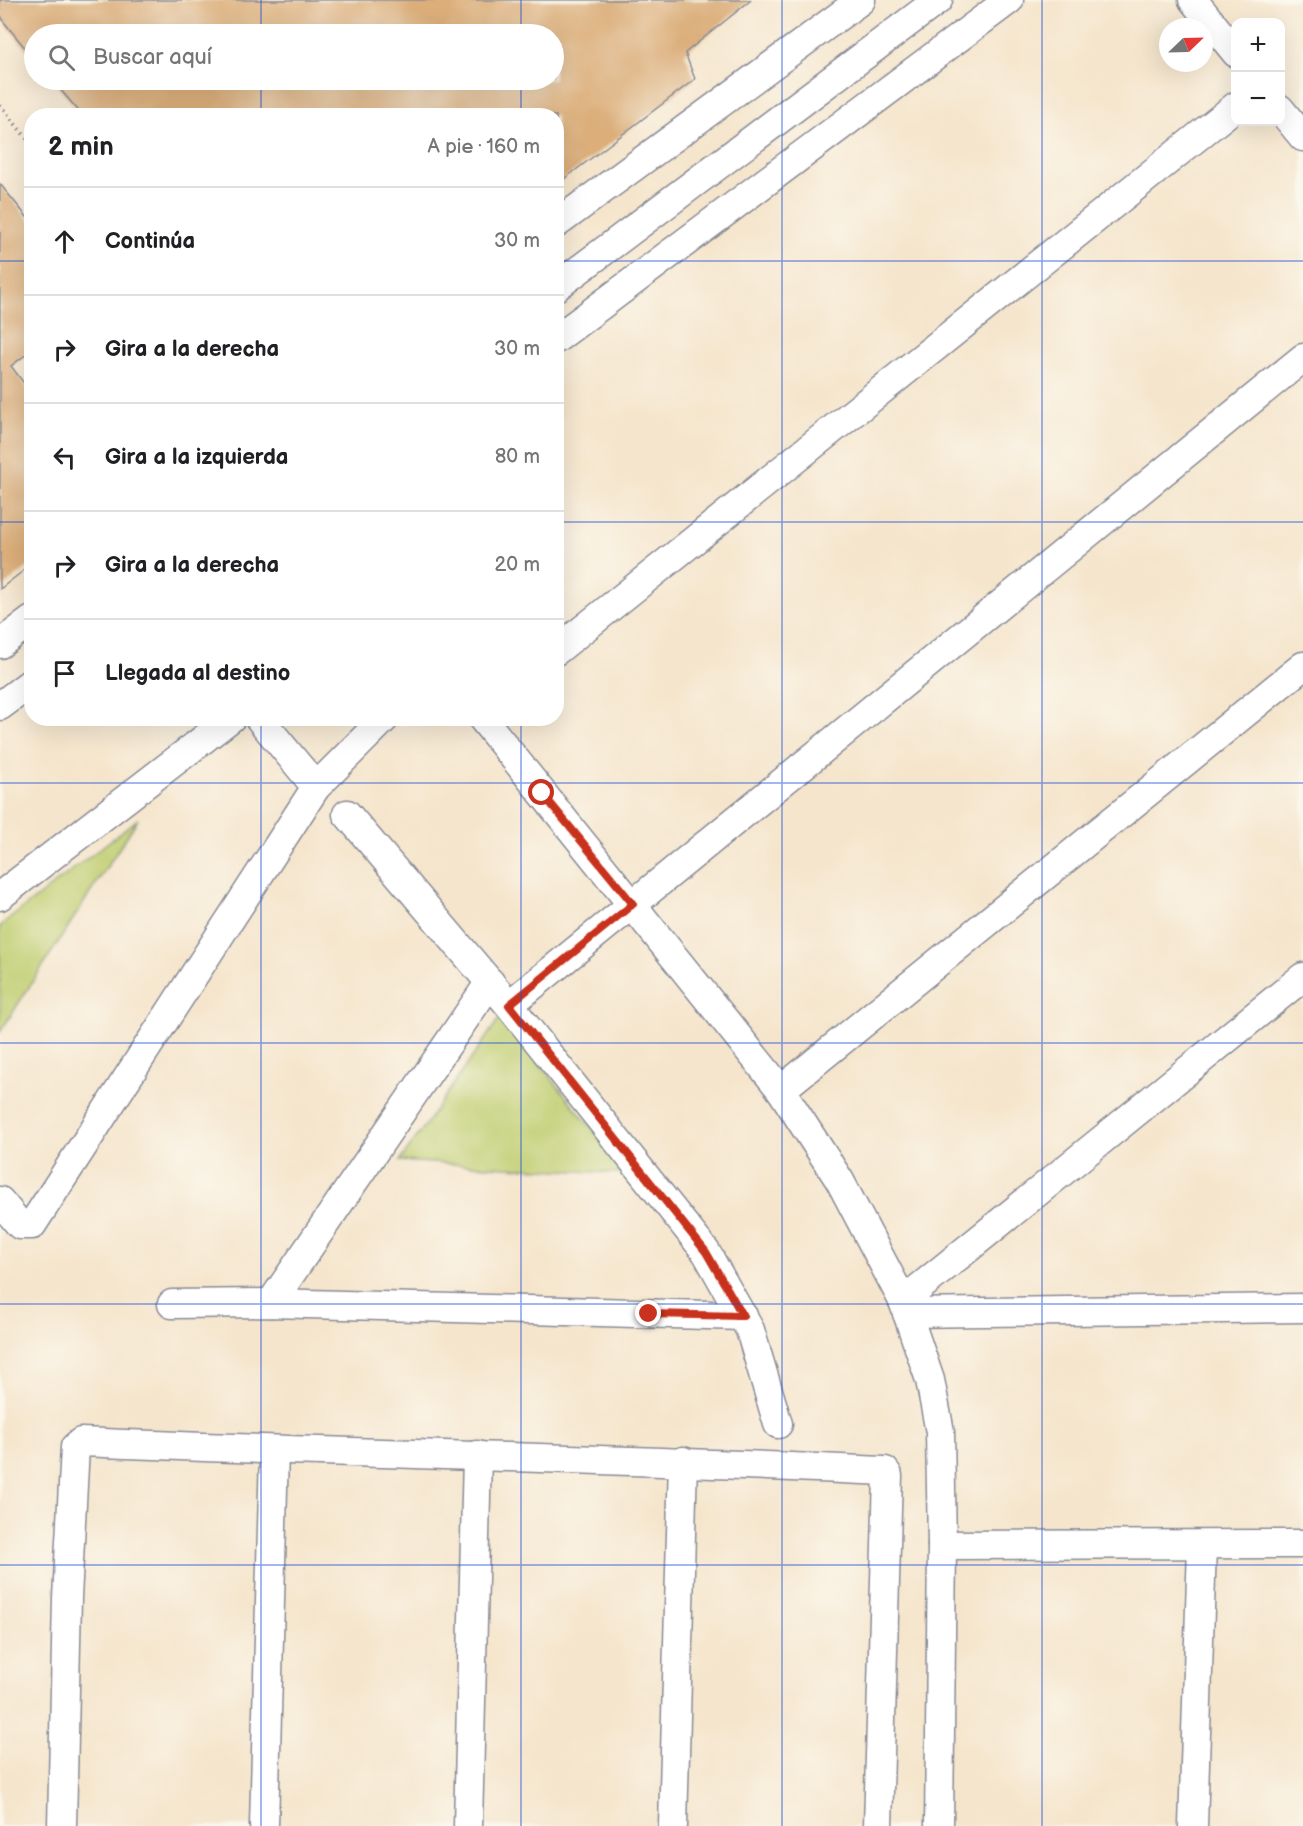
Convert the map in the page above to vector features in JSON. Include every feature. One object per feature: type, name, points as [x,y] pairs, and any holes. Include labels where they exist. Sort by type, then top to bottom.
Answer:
[{"type":"street","points":[[564,218],[861,0]]},
{"type":"street","points":[[564,281],[938,0]]},
{"type":"street","points":[[564,333],[1009,0]]},
{"type":"street","points":[[1193,0],[1231,47]]},
{"type":"street","points":[[564,645],[1231,110]]},
{"type":"street","points":[[1285,114],[1303,137]]},
{"type":"street","points":[[509,1005],[1303,358]]},
{"type":"street","points":[[0,644],[24,626]]},
{"type":"street","points":[[781,1090],[1303,666]]},
{"type":"street","points":[[0,706],[24,688]]},
{"type":"street","points":[[0,896],[221,726]]},
{"type":"street","points":[[266,726],[316,787]]},
{"type":"street","points":[[0,1201],[20,1225],[32,1225],[316,787],[377,726]]},
{"type":"street","points":[[488,726],[781,1090],[840,1181],[905,1307],[930,1380],[940,1432],[942,1545],[939,1826]]},
{"type":"street","points":[[347,814],[509,1005],[706,1252],[756,1343],[778,1424]]},
{"type":"street","points":[[905,1307],[1303,977]]},
{"type":"street","points":[[272,1303],[490,982]]},
{"type":"street","points":[[172,1304],[272,1303],[743,1316]]},
{"type":"street","points":[[905,1307],[1303,1308]]},
{"type":"street","points":[[62,1826],[67,1598],[75,1447],[81,1442],[274,1451],[683,1461],[887,1473],[878,1826]]},
{"type":"street","points":[[264,1826],[274,1451]]},
{"type":"street","points":[[468,1826],[477,1455]]},
{"type":"street","points":[[673,1826],[683,1461]]},
{"type":"street","points":[[942,1545],[1303,1544]]},
{"type":"street","points":[[1193,1826],[1202,1546]]},
{"type":"path","points":[[0,105],[24,135]]},
{"type":"green space","points":[[138,819],[0,1032],[0,926]]},
{"type":"green space","points":[[501,1016],[629,1174],[400,1161]]},
{"type":"building","points":[[0,0],[751,0],[685,53],[695,79],[564,179],[564,108],[76,108],[61,90],[564,90],[564,24],[24,24],[24,47],[4,22],[0,13]]},
{"type":"building","points":[[0,184],[24,213],[24,356],[11,366],[24,383],[24,570],[0,589]]},
{"type":"route","points":[[542,793],[633,904],[509,1005],[706,1252],[743,1316],[649,1314]]}]
